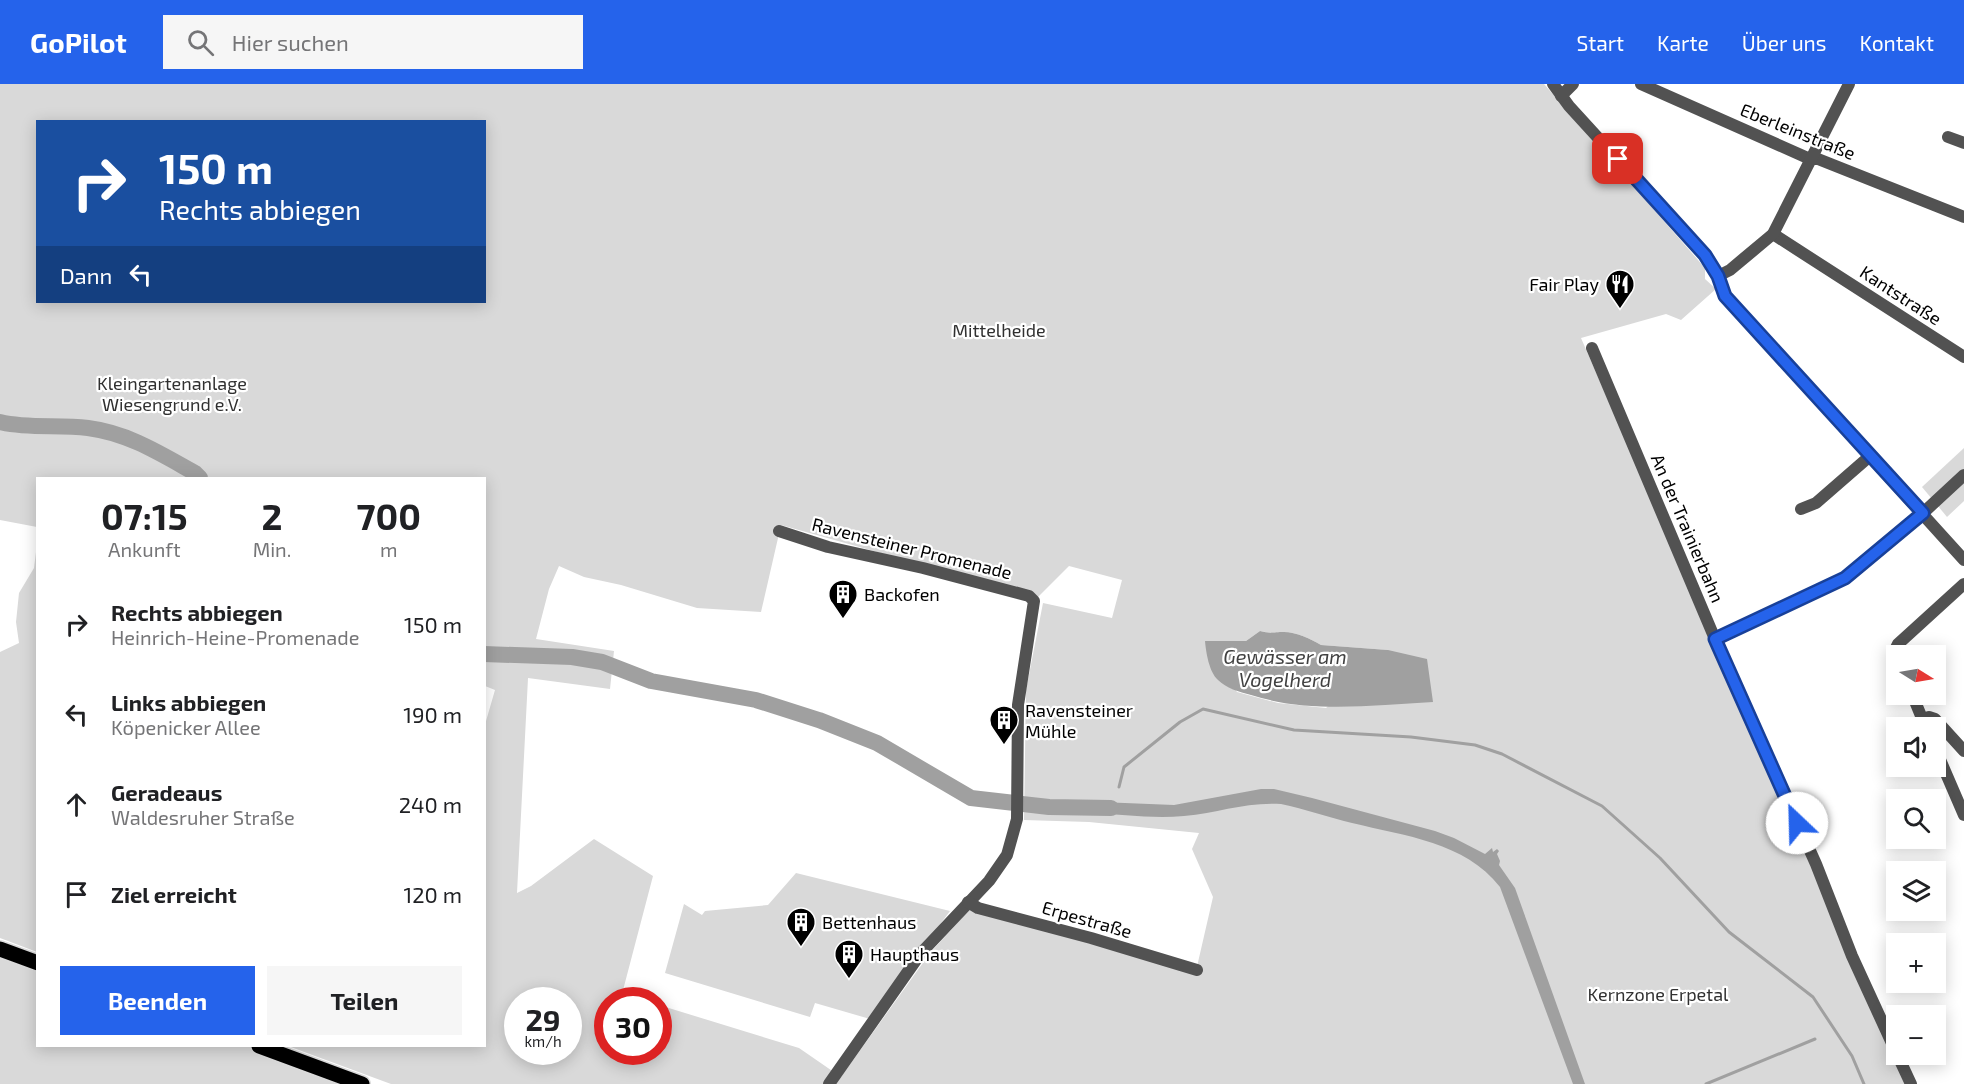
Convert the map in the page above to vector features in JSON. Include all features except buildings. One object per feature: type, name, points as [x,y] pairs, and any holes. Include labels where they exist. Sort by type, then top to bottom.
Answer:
[{"type":"main road","points":[[0,949],[36,962]]},
{"type":"main road","points":[[262,1047],[362,1084]]},
{"type":"street","points":[[1553,84],[1561,96],[1705,255],[1718,276],[1725,296],[1964,560]]},
{"type":"street","points":[[1561,96],[1573,84]]},
{"type":"street","name":"Eberleinstraße","points":[[1641,84],[1810,159],[1818,159],[1964,217]]},
{"type":"street","points":[[1718,276],[1730,270],[1773,234],[1849,84]]},
{"type":"street","points":[[1948,137],[1964,143]]},
{"type":"street","name":"Kantstraße","points":[[1773,234],[1964,357]]},
{"type":"street","name":"An der Trainierbahn","points":[[1592,348],[1715,639],[1816,864],[1852,957],[1886,1030]]},
{"type":"street","points":[[1801,508],[1816,503],[1870,456]]},
{"type":"street","points":[[1715,639],[1845,578],[1923,513],[1964,475]]},
{"type":"street","name":"Ravensteiner Promenade","points":[[779,531],[828,547],[923,567],[1029,596],[1034,601],[1018,705],[1018,792],[1013,839],[1002,864],[968,902]]},
{"type":"street","points":[[1898,645],[1964,584]]},
{"type":"street","points":[[1946,731],[1964,751]]},
{"type":"street","points":[[1946,773],[1964,814]]},
{"type":"street","points":[[829,1084],[921,953],[968,902]]},
{"type":"street","name":"Erpestraße","points":[[968,902],[978,908],[1197,970]]},
{"type":"street","name":"An der Trainierbahn","points":[[1902,1065],[1911,1084]]},
{"type":"green space","points":[[0,84],[1544,84],[1705,268],[1705,279],[1716,289],[1681,320],[1666,314],[1581,338],[1886,1038],[1886,1065],[1898,1065],[1906,1084],[391,1084],[291,1047],[486,1047],[486,721],[495,690],[486,686],[486,477],[36,477],[36,527],[0,520]],"holes":[[[781,525],[1038,597],[1069,566],[1122,580],[1112,618],[1043,603],[1026,690],[1024,820],[1089,822],[1199,833],[1192,849],[1213,897],[1196,971],[973,906],[930,953],[841,1077],[799,1048],[672,1009],[672,1065],[594,1065],[594,987],[624,987],[653,876],[594,839],[531,886],[517,893],[528,678],[610,689],[614,651],[536,639],[549,589],[559,566],[584,577],[621,585],[697,608],[761,612]],[[1260,631],[1293,633],[1321,645],[1388,650],[1326,708],[1278,703],[1237,692],[1205,641],[1246,641]]]},
{"type":"green space","points":[[1964,448],[1964,470],[1932,499],[1922,487]]},
{"type":"green space","points":[[1964,482],[1964,501],[1947,517],[1938,506]]},
{"type":"green space","points":[[36,552],[36,951],[0,938],[0,652],[19,643],[16,622],[19,593],[34,568]]},
{"type":"green space","points":[[796,873],[950,911],[870,1019],[815,1003],[810,1017],[665,973],[684,904],[702,915],[705,911],[768,905]]},
{"type":"green space","points":[[0,953],[36,967],[36,1047],[252,1047],[353,1084],[0,1084]]},
{"type":"water","name":"Gewässer am Vogelherd","points":[[1260,631],[1293,633],[1321,645],[1388,650],[1427,659],[1433,702],[1341,707],[1296,705],[1242,693],[1221,683],[1210,667],[1205,641],[1246,641]]},
{"type":"water","points":[[1261,789],[1274,789],[1312,798],[1435,831],[1485,854],[1492,848],[1493,852],[1497,849],[1499,865],[1515,888],[1585,1084],[1573,1084],[1500,887],[1486,872],[1452,850],[1413,837],[1281,804],[1243,806],[1197,815],[1172,817],[1090,813],[1090,805],[1100,802],[1174,805]]},
{"type":"waterway","points":[[0,422],[88,428],[117,434],[157,452],[199,477]]},
{"type":"waterway","points":[[486,654],[572,657],[602,662],[651,681],[756,700],[819,720],[877,743],[971,798],[1049,807],[1111,808]]},
{"type":"waterway","points":[[1119,787],[1124,767],[1180,722],[1203,709],[1294,730],[1411,737],[1475,745],[1502,754],[1602,806],[1660,858],[1729,932],[1813,997],[1852,1056],[1864,1084]]},
{"type":"waterway","points":[[1706,1084],[1815,1039]]},
{"type":"place","name":"Fair Play","points":[[1620,310]]},
{"type":"place","name":"Backofen","points":[[843,620]]},
{"type":"place","name":"Ravensteiner Mühle","points":[[1004,746]]},
{"type":"place","name":"Bettenhaus","points":[[801,948]]},
{"type":"place","name":"Haupthaus","points":[[849,980]]},
{"type":"route","points":[[1618,159],[1705,255],[1718,276],[1725,296],[1923,513],[1845,578],[1715,639],[1797,823]]},
{"type":"park label","name":"Mittelheide","points":[[999,330]]},
{"type":"park label","name":"Kleingartenanlage Wiesengrund e.V.","points":[[172,393]]},
{"type":"park label","name":"Kernzone Erpetal","points":[[1658,994]]}]
